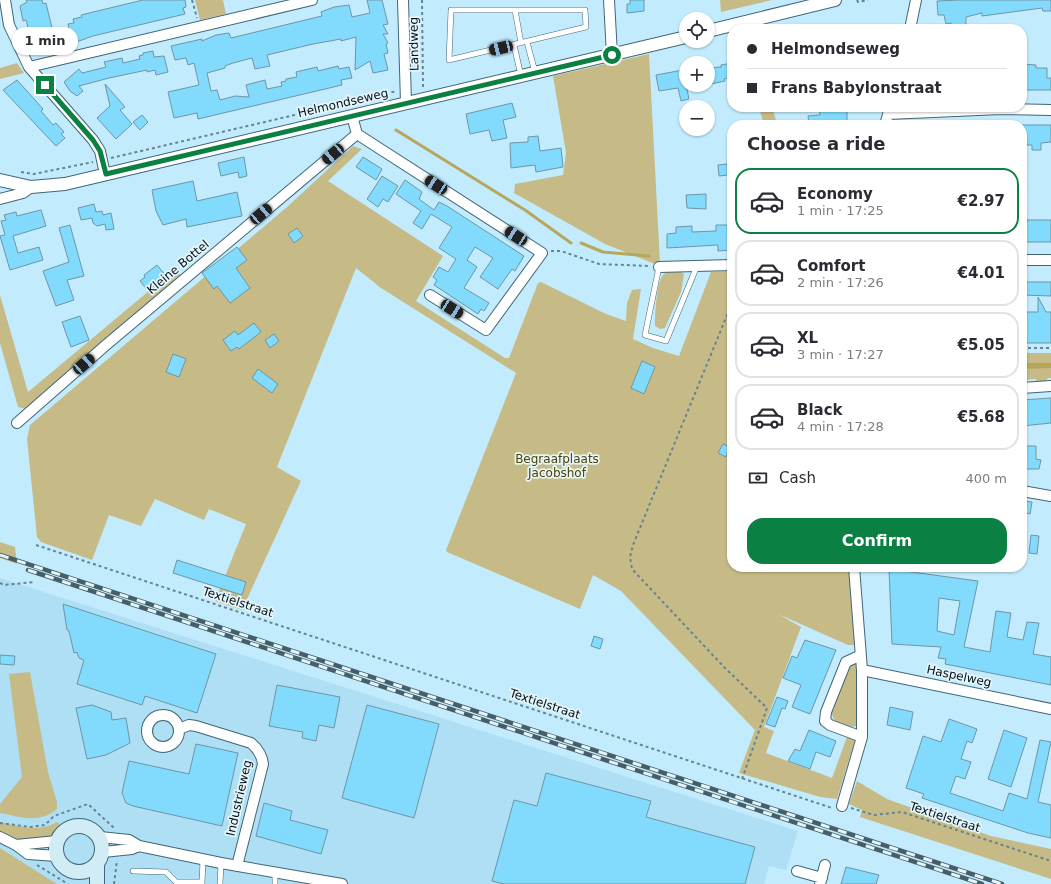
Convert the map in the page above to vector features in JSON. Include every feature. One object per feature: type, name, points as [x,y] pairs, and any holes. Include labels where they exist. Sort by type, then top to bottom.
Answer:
[{"type":"main road","points":[[97,865],[85,872],[65,868],[57,856],[57,841],[63,832],[72,827],[82,826],[95,831],[100,837],[103,852],[97,865],[97,884]]},
{"type":"main road","points":[[79,872],[88,884]]},
{"type":"street","points":[[5,0],[9,24],[29,67],[93,140],[100,151],[106,174]]},
{"type":"street","points":[[29,67],[312,0]]},
{"type":"street","points":[[403,0],[406,103]]},
{"type":"street","points":[[609,0],[612,55]]},
{"type":"street","points":[[737,24],[835,0]]},
{"type":"street","points":[[911,24],[916,0]]},
{"type":"street","points":[[715,29],[727,26]]},
{"type":"street","name":"Helmondseweg","points":[[0,180],[31,187],[66,184],[679,39]]},
{"type":"street","points":[[1027,110],[1051,110]]},
{"type":"street","points":[[352,116],[357,134],[542,253],[486,330],[430,295]]},
{"type":"street","name":"Kleine Bottel","points":[[17,423],[106,345],[357,134]]},
{"type":"street","points":[[0,199],[23,193],[31,187]]},
{"type":"street","points":[[1027,260],[1051,260]]},
{"type":"street","points":[[659,267],[727,265]]},
{"type":"street","points":[[1027,388],[1051,386]]},
{"type":"street","points":[[1027,492],[1051,496]]},
{"type":"street","points":[[842,806],[862,737],[862,670],[859,656],[854,572]]},
{"type":"street","points":[[859,656],[846,662],[826,712],[825,721],[830,725],[862,737]]},
{"type":"street","name":"Haspelweg","points":[[862,670],[1051,709]]},
{"type":"street","name":"Industrieweg","points":[[179,729],[189,725],[196,726],[251,743],[263,759],[237,866]]},
{"type":"street","points":[[0,837],[16,845],[28,854],[57,856]]},
{"type":"street","points":[[100,837],[129,840],[139,846],[221,863],[275,872],[299,880],[342,884]]},
{"type":"street","points":[[16,845],[57,841]]},
{"type":"street","points":[[103,852],[132,849],[139,846]]},
{"type":"street","points":[[797,871],[821,881],[825,865]]},
{"type":"lane","points":[[451,10],[585,10],[586,27],[527,42],[449,60],[451,10]]},
{"type":"lane","points":[[515,10],[521,44]]},
{"type":"lane","points":[[527,42],[535,73]]},
{"type":"lane","points":[[514,45],[521,76]]},
{"type":"lane","points":[[659,267],[645,335],[666,341],[697,266]]},
{"type":"lane","points":[[133,871],[166,872],[176,882],[202,883],[203,859]]},
{"type":"lane","points":[[220,884],[221,863]]},
{"type":"lane","points":[[275,872],[275,884]]},
{"type":"path","points":[[192,0],[199,26]]},
{"type":"path","name":"Landweg","points":[[422,0],[424,88]]},
{"type":"path","points":[[857,0],[858,2],[868,0]]},
{"type":"path","name":"Helmondseweg","points":[[19,172],[34,174],[102,160],[390,92],[424,88]]},
{"type":"path","points":[[542,253],[553,250],[599,264],[659,267]]},
{"type":"path","points":[[727,314],[633,545],[630,557],[632,569],[724,667],[767,708],[742,779]]},
{"type":"path","points":[[1027,348],[1051,348]]},
{"type":"path","name":"Textielstraat","points":[[36,545],[835,809],[842,806],[874,815],[902,812],[1051,861]]},
{"type":"path","points":[[0,583],[4,585],[35,582]]},
{"type":"path","points":[[0,823],[30,827],[45,825],[54,816],[88,804]]},
{"type":"path","points":[[35,863],[68,884]]},
{"type":"shaded area","points":[[1027,363],[1051,363],[1051,368],[1027,369]]},
{"type":"shaded area","points":[[0,578],[798,831],[786,870],[769,866],[764,884],[0,884]]},
{"type":"green space","points":[[195,0],[223,0],[226,14],[200,20]]},
{"type":"green space","points":[[720,0],[772,0],[721,12]]},
{"type":"green space","points":[[649,54],[660,263],[655,264],[605,244],[514,193],[515,184],[563,175],[566,153],[553,76]]},
{"type":"green space","points":[[17,63],[24,73],[0,79],[0,68]]},
{"type":"green space","points":[[760,112],[774,112],[776,120],[763,120]]},
{"type":"green space","name":"Begraafplaats Jacobshof","points":[[353,146],[362,149],[328,181],[443,256],[416,301],[505,358],[509,358],[538,283],[541,282],[606,314],[626,321],[627,303],[632,290],[641,289],[633,339],[653,348],[679,356],[711,272],[727,271],[727,572],[851,572],[855,645],[848,645],[778,614],[801,627],[764,727],[774,731],[766,753],[832,778],[847,737],[853,738],[855,740],[837,799],[820,797],[739,773],[755,730],[621,591],[593,575],[580,609],[447,552],[446,550],[516,373],[381,288],[356,268],[277,467],[301,481],[242,610],[215,601],[246,524],[209,509],[204,520],[155,499],[141,526],[109,515],[92,560],[41,542],[37,537],[27,439],[30,425],[287,207]]},
{"type":"green space","points":[[174,270],[178,272],[185,280],[26,409],[18,407],[0,343],[0,295],[28,392]]},
{"type":"green space","points":[[678,270],[684,274],[681,292],[665,328],[660,329],[655,326],[656,300],[659,286],[663,275],[670,271]]},
{"type":"green space","points":[[1027,353],[1051,353],[1051,378],[1048,378],[1045,382],[1038,382],[1035,379],[1027,380]]},
{"type":"green space","points":[[0,542],[15,547],[17,564],[0,558]]},
{"type":"green space","points":[[857,662],[858,726],[845,727],[835,722],[831,712],[848,666]]},
{"type":"green space","points":[[30,672],[48,772],[57,802],[57,809],[50,814],[37,818],[0,813],[0,804],[22,777],[9,674]]},
{"type":"green space","points":[[857,781],[887,799],[991,836],[1051,849],[1051,879],[860,817],[862,810],[849,804]]},
{"type":"green space","points":[[0,822],[29,828],[43,827],[57,822],[60,824],[55,838],[19,843],[0,831]]},
{"type":"green space","points":[[0,848],[57,884],[0,884]]},
{"type":"building","points":[[26,0],[42,0],[43,4],[46,3],[53,32],[69,28],[68,24],[74,23],[73,19],[82,17],[81,15],[143,0],[185,0],[186,7],[183,8],[185,14],[93,36],[79,41],[57,45],[57,47],[45,50],[44,48],[36,48],[33,34],[30,34],[26,20],[23,21],[20,6],[27,2]]},
{"type":"building","points":[[367,0],[382,0],[388,24],[383,25],[388,34],[383,34],[388,43],[386,44],[388,53],[384,54],[388,70],[373,73],[370,61],[355,70],[356,37],[341,41],[341,39],[313,44],[267,55],[270,66],[255,69],[252,58],[233,63],[225,66],[225,68],[207,73],[211,91],[217,90],[220,100],[235,96],[249,97],[246,85],[265,80],[267,89],[282,86],[281,82],[286,81],[286,79],[297,77],[296,72],[317,67],[318,71],[338,66],[339,69],[349,67],[352,78],[341,80],[342,85],[198,119],[197,113],[174,118],[168,92],[199,85],[194,63],[188,65],[186,58],[175,60],[171,46],[202,39],[202,41],[216,35],[229,33],[231,38],[322,16],[321,12],[334,7],[349,5],[352,17],[370,13]]},
{"type":"building","points":[[630,0],[644,0],[644,11],[627,13],[627,4],[630,4]]},
{"type":"building","points":[[1051,0],[1051,11],[1043,11],[1042,8],[982,16],[982,13],[966,17],[966,24],[946,24],[944,15],[938,15],[937,1]]},
{"type":"building","points":[[153,51],[154,57],[164,56],[168,72],[156,75],[155,70],[147,72],[147,70],[109,78],[79,86],[83,91],[77,96],[70,91],[64,82],[79,69],[82,73],[106,67],[104,62],[122,58],[123,63],[140,59],[139,56],[143,55],[143,53]]},
{"type":"building","points":[[727,64],[727,78],[724,79],[725,81],[715,83],[715,67],[721,67],[721,65]]},
{"type":"building","points":[[1027,64],[1036,65],[1036,68],[1047,68],[1047,78],[1051,78],[1051,90],[1027,90]]},
{"type":"building","points":[[679,71],[679,92],[688,92],[689,99],[681,100],[678,88],[659,91],[656,75]]},
{"type":"building","points":[[17,80],[43,109],[41,111],[53,125],[56,123],[64,132],[61,134],[65,138],[56,146],[3,90]]},
{"type":"building","points":[[105,84],[125,107],[120,110],[132,124],[116,139],[97,118],[110,106]]},
{"type":"building","points":[[512,103],[516,117],[503,120],[507,138],[492,141],[489,130],[470,134],[466,114]]},
{"type":"building","points":[[820,112],[847,112],[847,120],[808,120],[808,116],[820,115]]},
{"type":"building","points":[[142,115],[148,122],[140,130],[133,122]]},
{"type":"building","points":[[1027,125],[1051,125],[1051,142],[1041,143],[1041,150],[1032,150],[1032,145],[1027,145]]},
{"type":"building","points":[[538,136],[540,151],[561,148],[563,167],[536,172],[535,165],[511,168],[510,143],[528,142],[528,137]]},
{"type":"building","points":[[244,157],[247,176],[239,178],[238,172],[221,176],[218,163]]},
{"type":"building","points":[[363,157],[382,169],[376,180],[356,167]]},
{"type":"building","points":[[727,164],[727,175],[719,176],[718,165]]},
{"type":"building","points":[[382,176],[398,186],[388,202],[383,199],[378,207],[367,199]]},
{"type":"building","points":[[405,180],[422,192],[419,199],[434,210],[439,202],[447,206],[524,256],[515,271],[512,269],[498,289],[480,277],[493,258],[475,247],[467,260],[477,267],[464,288],[489,303],[484,311],[481,309],[478,314],[434,285],[437,280],[433,277],[439,267],[448,272],[456,259],[439,248],[452,227],[431,214],[422,229],[413,223],[421,211],[396,194]]},
{"type":"building","points":[[193,181],[197,201],[237,192],[242,216],[187,227],[186,219],[163,225],[156,211],[152,190]]},
{"type":"building","points":[[706,194],[706,209],[687,208],[686,195]]},
{"type":"building","points":[[94,204],[96,212],[102,211],[103,215],[111,213],[114,229],[106,230],[105,224],[97,226],[93,223],[92,218],[81,220],[78,208]]},
{"type":"building","points":[[41,210],[46,226],[13,236],[18,253],[39,247],[43,260],[10,270],[0,236],[5,235],[1,221],[6,220],[4,215],[16,212],[17,216]]},
{"type":"building","points":[[1027,220],[1051,220],[1051,242],[1027,242]]},
{"type":"building","points":[[70,225],[84,276],[67,280],[74,300],[56,306],[43,271],[69,262],[59,228]]},
{"type":"building","points":[[716,225],[727,225],[727,250],[718,251],[718,245],[667,248],[667,234],[676,233],[676,227],[692,226],[692,232],[716,231]]},
{"type":"building","points":[[297,228],[303,236],[294,243],[288,234]]},
{"type":"building","points":[[237,247],[247,260],[236,268],[250,288],[230,303],[217,286],[214,289],[202,273]]},
{"type":"building","points":[[157,265],[166,276],[148,291],[140,281],[145,277],[144,275]]},
{"type":"building","points":[[1027,282],[1051,282],[1051,296],[1027,295]]},
{"type":"building","points":[[1038,297],[1046,312],[1051,312],[1051,343],[1027,343],[1027,312],[1038,312]]},
{"type":"building","points":[[80,316],[89,340],[71,347],[62,322]]},
{"type":"building","points":[[254,323],[261,332],[239,349],[237,347],[231,351],[223,340],[235,331],[238,335]]},
{"type":"building","points":[[274,334],[279,341],[270,348],[265,340]]},
{"type":"building","points":[[173,354],[186,359],[179,377],[166,372]]},
{"type":"building","points":[[642,361],[655,367],[644,394],[631,388]]},
{"type":"building","points":[[258,369],[278,384],[272,393],[252,378]]},
{"type":"building","points":[[1051,398],[1051,423],[1027,425],[1027,400]]},
{"type":"building","points":[[723,444],[727,446],[726,457],[718,453]]},
{"type":"building","points":[[1027,446],[1036,446],[1036,459],[1041,460],[1039,469],[1027,469]]},
{"type":"building","points":[[1027,502],[1032,502],[1030,514],[1027,513]]},
{"type":"building","points":[[1031,535],[1039,536],[1037,554],[1029,553]]},
{"type":"building","points":[[177,560],[246,582],[242,595],[173,573]]},
{"type":"building","points":[[889,572],[911,572],[978,581],[964,647],[990,652],[996,611],[1011,613],[1007,637],[1023,640],[1027,622],[1039,623],[1033,654],[1051,657],[1051,685],[945,664],[946,659],[938,658],[941,647],[892,644]],"holes":[[[939,598],[960,601],[954,635],[937,631]]]},
{"type":"building","points":[[63,604],[216,654],[197,713],[145,696],[142,705],[77,684],[84,660],[79,658],[77,652],[74,653],[69,631],[67,630]]},
{"type":"building","points":[[594,636],[603,639],[600,649],[591,646]]},
{"type":"building","points":[[805,640],[836,650],[810,714],[792,707],[801,685],[783,678],[792,656],[797,658]]},
{"type":"building","points":[[0,655],[15,656],[14,665],[0,664]]},
{"type":"building","points":[[277,685],[340,697],[334,728],[319,725],[316,741],[302,738],[303,732],[269,726]]},
{"type":"building","points":[[777,697],[788,701],[785,709],[782,708],[775,727],[766,724]]},
{"type":"building","points":[[92,705],[111,712],[112,720],[126,718],[130,743],[106,755],[87,759],[76,708]]},
{"type":"building","points":[[367,705],[439,724],[414,818],[342,798]]},
{"type":"building","points":[[890,707],[913,712],[910,730],[887,725]]},
{"type":"building","points":[[949,719],[977,729],[972,743],[967,741],[961,759],[971,762],[965,779],[956,776],[950,793],[1003,811],[1009,793],[1027,799],[1040,740],[1051,742],[1038,802],[1051,805],[1051,838],[1028,833],[922,798],[924,794],[906,788],[923,736],[941,742]]},
{"type":"building","points":[[809,730],[836,741],[830,757],[816,752],[810,769],[788,761],[795,749],[800,751]]},
{"type":"building","points":[[1004,730],[1027,738],[1011,787],[988,779]]},
{"type":"building","points":[[196,744],[238,753],[222,826],[133,806],[126,803],[122,793],[129,761],[189,774]]},
{"type":"building","points":[[546,773],[651,801],[646,817],[755,847],[745,884],[504,884],[492,881],[514,800],[537,806]]},
{"type":"building","points":[[264,803],[292,811],[290,820],[328,830],[321,854],[256,836]]},
{"type":"building","points":[[846,867],[879,875],[876,884],[841,884]]},
{"type":"waterway","points":[[396,130],[525,210],[571,243]]},
{"type":"waterway","points":[[581,243],[603,252],[649,256]]},
{"type":"railway","points":[[0,555],[1002,884]]},
{"type":"railway","points":[[28,570],[982,884]]},
{"type":"route","points":[[45,85],[93,140],[100,151],[106,174],[612,55]]}]
